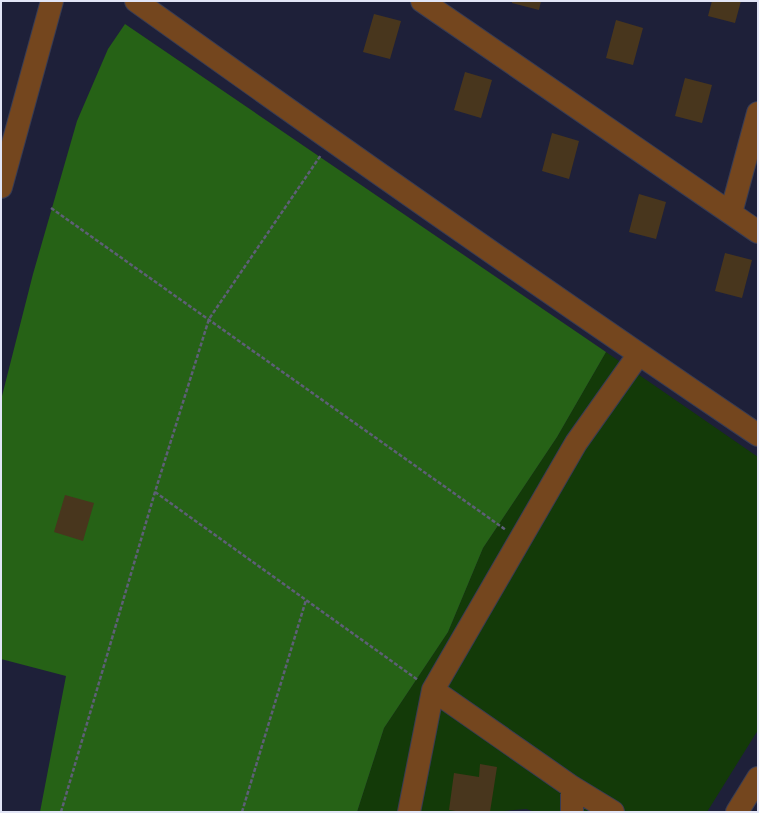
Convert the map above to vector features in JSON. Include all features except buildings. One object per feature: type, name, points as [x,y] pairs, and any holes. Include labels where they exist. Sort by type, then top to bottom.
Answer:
[{"type":"street","points":[[1,186],[52,1]]},
{"type":"street","points":[[136,1],[331,140],[758,435]]},
{"type":"street","points":[[431,4],[758,232]]},
{"type":"street","points":[[731,213],[758,113]]},
{"type":"street","points":[[409,812],[433,690],[576,443],[639,354]]},
{"type":"street","points":[[433,690],[572,787],[613,812]]},
{"type":"street","points":[[737,812],[758,778]]},
{"type":"street","points":[[572,787],[572,812]]},
{"type":"path","points":[[61,812],[155,492],[209,320],[331,140]]},
{"type":"path","points":[[51,208],[520,540]]},
{"type":"path","points":[[155,492],[433,690]]},
{"type":"path","points":[[242,812],[306,600]]},
{"type":"green space","points":[[125,24],[606,352],[557,437],[483,548],[448,632],[384,728],[357,812],[40,812],[66,676],[1,659],[1,400],[33,274],[77,121],[108,49]]},
{"type":"green space","points":[[606,352],[758,457],[758,730],[707,812],[536,812],[526,809],[492,812],[357,812],[384,728],[448,632],[483,548],[557,437]]}]
